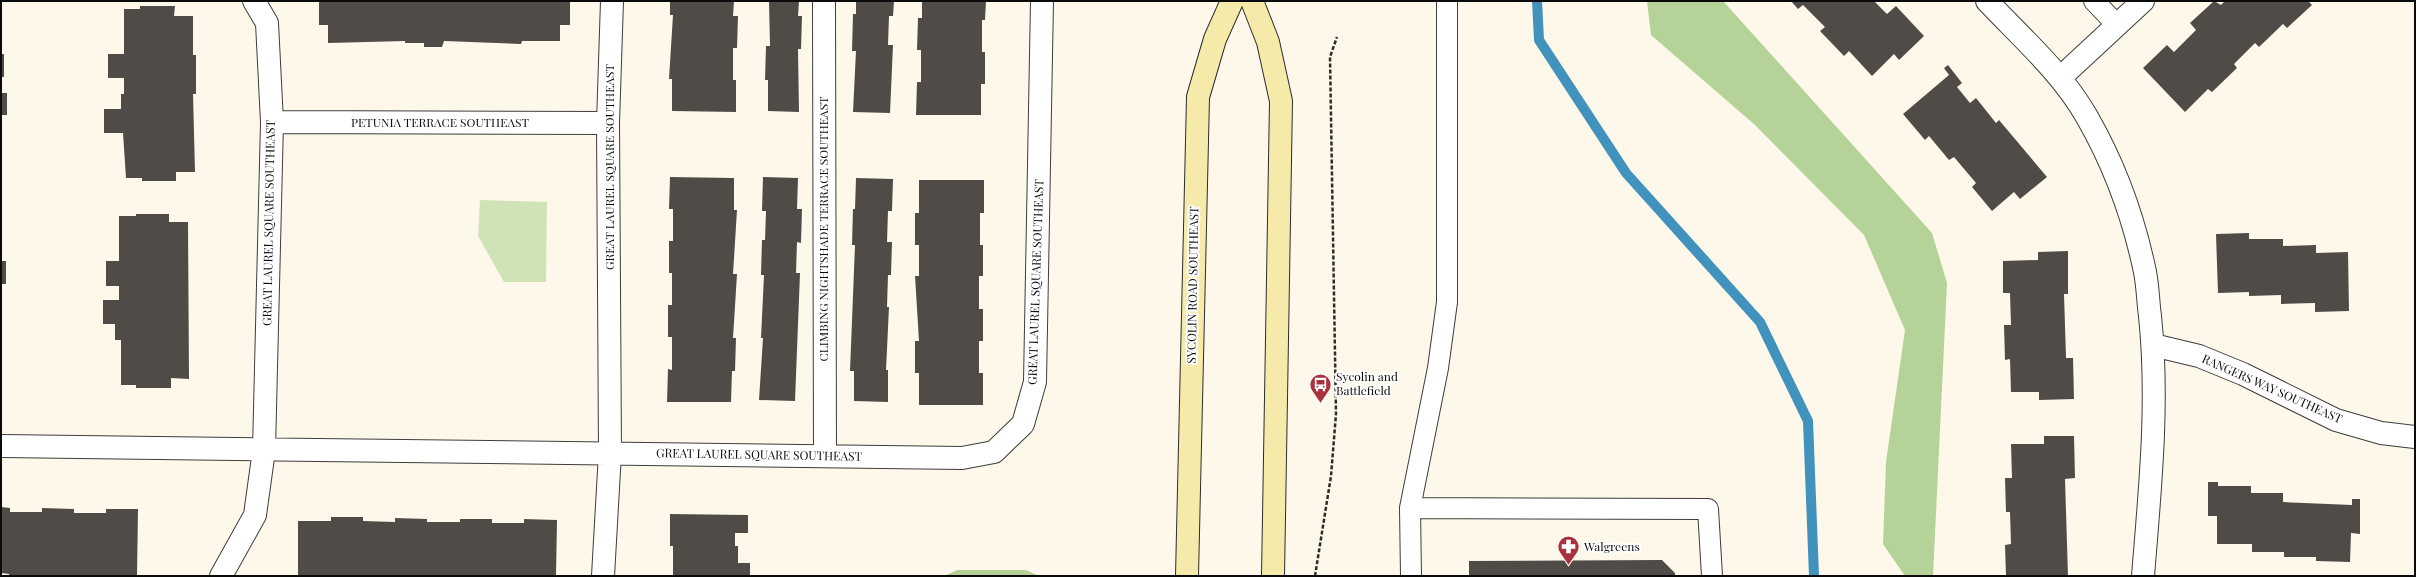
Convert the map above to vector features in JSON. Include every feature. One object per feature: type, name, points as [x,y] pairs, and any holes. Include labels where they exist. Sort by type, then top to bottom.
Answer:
[{"type":"main road","name":"SYCOLIN ROAD SOUTHEAST","points":[[1187,576],[1198,97],[1215,39],[1232,1]]},
{"type":"main road","points":[[1252,1],[1268,42],[1281,101],[1273,576]]},
{"type":"street","name":"GREAT LAUREL SQUARE SOUTHEAST","points":[[254,1],[267,23],[272,122],[264,450]]},
{"type":"street","name":"GREAT LAUREL SQUARE SOUTHEAST","points":[[610,453],[608,123],[612,1]]},
{"type":"street","name":"CLIMBING NIGHTSHADE TERRACE SOUTHEAST","points":[[824,1],[825,456]]},
{"type":"street","name":"GREAT LAUREL SQUARE SOUTHEAST","points":[[1,446],[962,458],[994,452],[1023,424],[1035,382],[1042,1]]},
{"type":"street","points":[[1987,1],[2060,78],[2087,116],[2110,163],[2131,222],[2145,273],[2153,345],[2154,443],[2143,576]]},
{"type":"street","points":[[2060,78],[2143,1]]},
{"type":"street","name":"PETUNIA TERRACE SOUTHEAST","points":[[272,122],[608,123]]},
{"type":"street","name":"RANGERS WAY SOUTHEAST","points":[[2153,345],[2198,356],[2235,371],[2336,420],[2381,433],[2415,437]]},
{"type":"street","points":[[221,576],[255,515],[264,450]]},
{"type":"street","points":[[603,576],[610,453]]},
{"type":"lane","points":[[1411,576],[1410,508],[1438,368],[1448,302],[1448,1]]},
{"type":"lane","points":[[2094,1],[2117,25]]},
{"type":"lane","points":[[1410,508],[1708,509],[1712,576]]},
{"type":"path","points":[[1315,576],[1331,476],[1336,414],[1330,57],[1337,37]]},
{"type":"green space","points":[[1647,1],[1723,1],[1932,233],[1947,283],[1933,576],[1905,576],[1883,544],[1886,462],[1905,330],[1864,235],[1755,125],[1651,35]]},
{"type":"green space","points":[[480,200],[547,202],[546,282],[504,282],[478,236]]},
{"type":"green space","points":[[957,570],[1026,570],[1039,576],[944,576]]},
{"type":"building","points":[[319,1],[570,1],[570,25],[560,25],[560,41],[522,41],[521,44],[444,41],[442,47],[424,47],[424,43],[405,43],[405,41],[328,43],[328,25],[319,25]]},
{"type":"building","points":[[670,1],[734,1],[733,16],[738,16],[737,48],[733,48],[733,80],[736,80],[736,112],[672,111],[672,79],[669,79],[673,15],[670,15]]},
{"type":"building","points":[[769,1],[799,1],[798,16],[802,16],[801,49],[798,49],[799,112],[768,111],[768,80],[765,80],[766,46],[770,46]]},
{"type":"building","points":[[856,1],[894,1],[893,16],[889,16],[888,45],[893,45],[890,113],[853,112],[856,51],[852,51],[853,14],[856,14]]},
{"type":"building","points":[[922,1],[986,1],[985,20],[982,20],[982,52],[985,52],[985,84],[981,84],[981,115],[916,115],[917,82],[921,82],[921,50],[917,50],[918,18],[922,18]]},
{"type":"building","points":[[1791,1],[1874,1],[1887,14],[1896,6],[1924,36],[1899,60],[1894,54],[1872,76],[1849,51],[1844,56],[1820,31],[1825,27],[1803,5],[1798,9]]},
{"type":"building","points":[[2214,1],[2221,5],[2225,1],[2308,1],[2312,5],[2287,28],[2283,24],[2259,47],[2255,43],[2234,64],[2237,68],[2212,92],[2208,89],[2185,112],[2143,68],[2167,45],[2174,52],[2196,30],[2190,23]]},
{"type":"building","points":[[140,6],[175,6],[174,16],[193,16],[193,55],[196,55],[196,94],[193,94],[195,172],[176,172],[176,181],[142,181],[142,178],[126,178],[123,133],[104,133],[104,109],[121,109],[121,94],[124,94],[124,78],[108,78],[108,54],[124,54],[124,9],[140,9]]},
{"type":"building","points":[[1,54],[4,54],[4,77],[1,77]]},
{"type":"building","points":[[1948,65],[1962,83],[1957,87],[1970,103],[1976,98],[1996,123],[1999,120],[2047,177],[2020,199],[2014,192],[1992,211],[1972,187],[1976,183],[1954,157],[1949,160],[1929,136],[1925,140],[1903,114],[1949,75],[1944,68]]},
{"type":"building","points":[[1,93],[7,93],[7,115],[1,115]]},
{"type":"building","points":[[670,177],[734,178],[734,210],[737,210],[733,274],[737,274],[733,338],[736,338],[735,371],[732,371],[731,402],[667,402],[668,369],[672,370],[672,337],[668,337],[668,305],[672,305],[672,273],[669,273],[669,241],[673,241],[673,209],[669,209]]},
{"type":"building","points":[[763,177],[798,178],[797,209],[802,209],[801,243],[797,242],[796,273],[800,273],[795,401],[759,400],[763,338],[761,338],[764,275],[761,275],[762,240],[765,240],[766,211],[762,211]]},
{"type":"building","points":[[856,178],[893,179],[892,211],[888,211],[887,242],[892,242],[891,275],[888,275],[887,307],[889,307],[886,370],[888,370],[888,402],[854,401],[854,371],[850,371],[855,245],[852,245],[853,209],[855,209]]},
{"type":"building","points":[[919,180],[984,180],[984,213],[980,213],[980,245],[983,245],[983,276],[979,276],[979,309],[983,309],[983,341],[979,341],[979,373],[983,373],[983,405],[919,405],[919,373],[915,373],[915,341],[919,341],[915,276],[919,276],[919,245],[915,245],[915,213],[919,213]]},
{"type":"building","points":[[136,214],[169,214],[169,222],[188,222],[189,379],[171,378],[171,388],[136,388],[136,385],[121,385],[121,340],[115,340],[115,324],[103,324],[103,300],[119,300],[119,286],[106,286],[106,261],[119,261],[119,216],[136,216]]},
{"type":"building","points":[[2249,233],[2249,239],[2283,239],[2283,246],[2316,245],[2316,253],[2348,252],[2349,311],[2315,312],[2315,303],[2281,304],[2281,295],[2249,296],[2249,292],[2218,293],[2216,234]]},
{"type":"building","points":[[2068,251],[2068,294],[2064,294],[2066,358],[2073,358],[2074,399],[2039,400],[2039,392],[2011,392],[2010,359],[2005,360],[2004,325],[2011,325],[2010,293],[2003,293],[2003,261],[2038,260],[2038,252]]},
{"type":"building","points":[[1,261],[6,261],[6,284],[1,284]]},
{"type":"building","points":[[2044,436],[2074,436],[2075,478],[2065,479],[2068,576],[2006,576],[2005,545],[2011,544],[2010,512],[2006,512],[2005,478],[2012,478],[2011,444],[2044,444]]},
{"type":"building","points":[[2208,482],[2218,482],[2218,486],[2251,486],[2251,493],[2283,493],[2283,502],[2352,505],[2352,499],[2360,499],[2360,534],[2351,533],[2350,562],[2316,561],[2316,557],[2284,557],[2284,552],[2252,552],[2252,544],[2217,544],[2217,516],[2208,516]]},
{"type":"building","points":[[1,507],[10,508],[10,512],[42,512],[42,508],[74,509],[74,513],[106,513],[106,509],[138,509],[137,575],[9,576],[9,574],[1,573]]},
{"type":"building","points":[[670,514],[748,515],[748,533],[735,533],[735,546],[738,546],[738,563],[750,563],[750,576],[673,576],[673,546],[670,546]]},
{"type":"building","points":[[331,517],[363,517],[363,521],[395,522],[395,518],[427,519],[427,522],[460,522],[460,519],[492,519],[492,523],[524,523],[524,519],[557,520],[556,576],[298,576],[298,521],[331,521]]},
{"type":"building","name":"Walgreens","points":[[1662,560],[1675,573],[1675,576],[1469,576],[1469,561]]},
{"type":"waterway","points":[[1537,1],[1539,40],[1626,173],[1760,322],[1808,421],[1814,576]]},
{"type":"place","name":"Sycolin and Battlefield","points":[[1321,404]]},
{"type":"place","name":"Walgreens","points":[[1569,566]]}]
